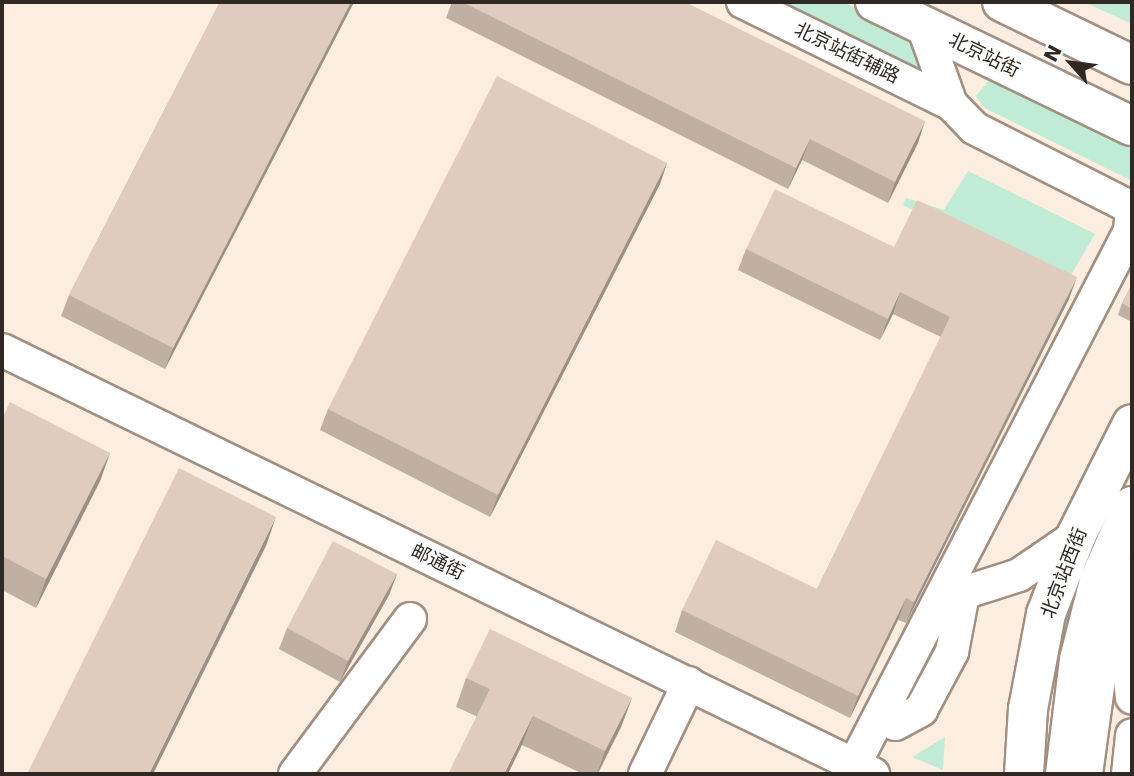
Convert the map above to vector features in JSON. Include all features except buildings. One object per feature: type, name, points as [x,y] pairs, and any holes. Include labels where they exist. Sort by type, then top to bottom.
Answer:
[{"type":"main road","name":"北京站街","points":[[875,2],[1132,126]]},
{"type":"main road","points":[[1002,2],[1132,65]]},
{"type":"main road","name":"北京站西街","points":[[1024,774],[1028,709],[1045,614],[1076,536],[1132,424]]},
{"type":"main road","name":"北京站西街","points":[[1065,774],[1086,634],[1099,581],[1132,506]]},
{"type":"street","name":"北京站街辅路","points":[[743,2],[951,104]]},
{"type":"street","points":[[864,760],[895,724],[962,578],[1130,231],[1132,208],[974,128],[951,104],[923,26]]},
{"type":"street","name":"邮通街","points":[[2,351],[689,683],[864,760]]},
{"type":"street","points":[[962,578],[1019,575],[1076,536]]},
{"type":"street","points":[[864,760],[962,578]]},
{"type":"street","points":[[1128,585],[1132,698]]},
{"type":"street","points":[[1086,774],[1100,672],[1128,585]]},
{"type":"street","points":[[295,774],[410,619]]},
{"type":"street","points":[[645,774],[689,683]]},
{"type":"street","points":[[1128,774],[1132,735]]},
{"type":"green space","points":[[769,2],[843,2],[927,44],[926,78]]},
{"type":"green space","points":[[1084,2],[1132,2],[1132,24]]},
{"type":"green space","points":[[990,79],[1132,146],[1132,181],[985,108],[976,96]]},
{"type":"green space","points":[[968,171],[1095,234],[1064,287],[903,205],[906,198],[944,210]]},
{"type":"green space","points":[[945,737],[943,770],[912,757]]}]
